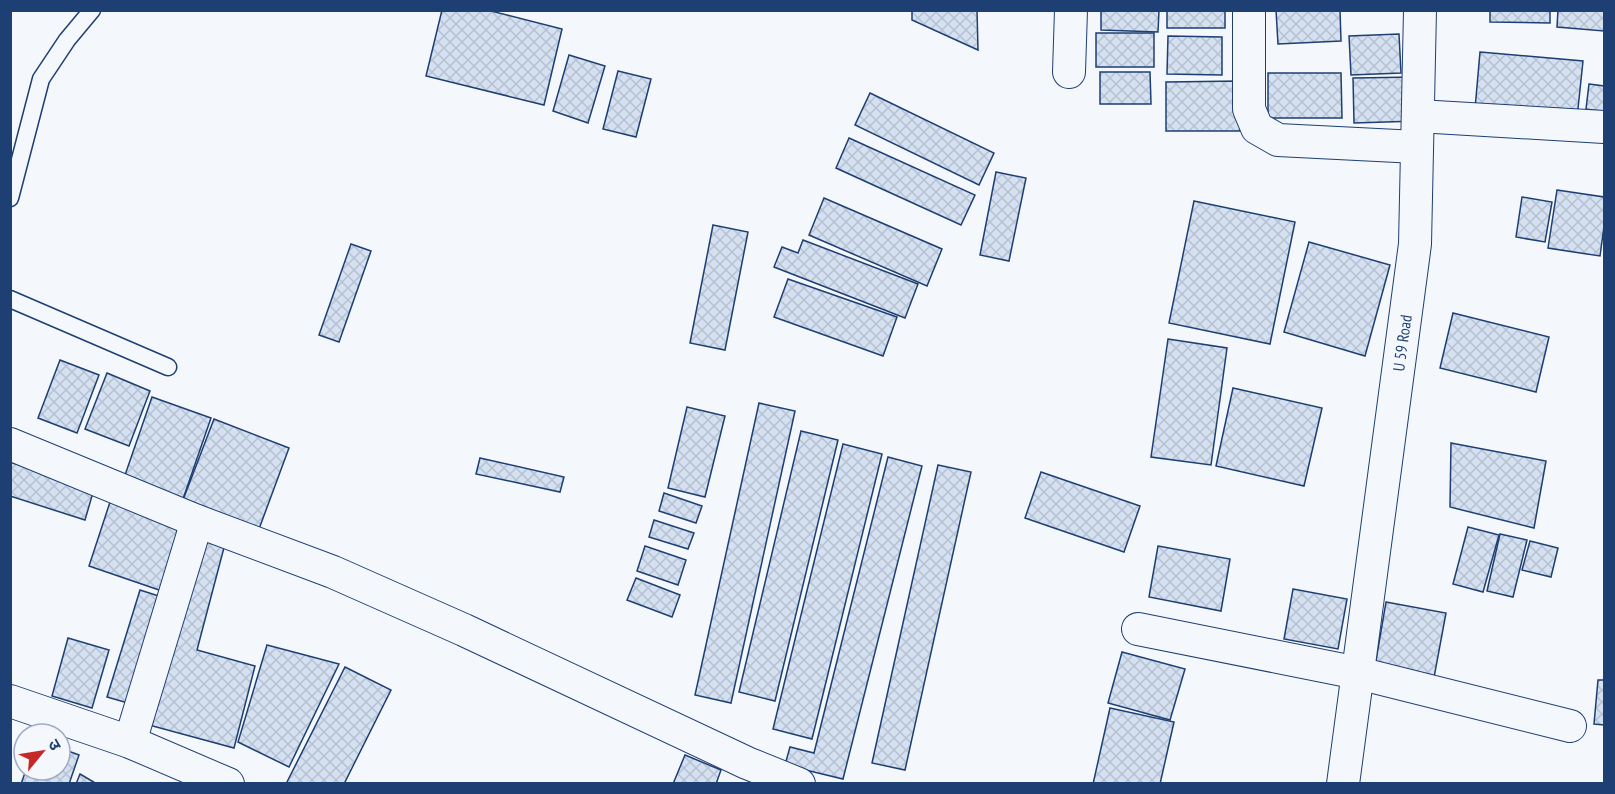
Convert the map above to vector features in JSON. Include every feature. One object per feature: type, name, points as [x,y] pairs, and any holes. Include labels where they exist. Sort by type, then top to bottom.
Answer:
[{"type":"street","points":[[1069,72],[1071,10]]},
{"type":"street","points":[[1249,10],[1249,109],[1257,128],[1278,140],[1417,147]]},
{"type":"street","name":"U 59 Road","points":[[1343,783],[1415,244],[1420,10]]},
{"type":"street","points":[[1418,116],[1605,127]]},
{"type":"street","points":[[10,444],[197,521],[355,582],[465,630],[747,763],[799,783]]},
{"type":"street","points":[[130,742],[197,521]]},
{"type":"street","points":[[1138,629],[1358,673],[1569,726]]},
{"type":"street","points":[[10,701],[130,742],[228,783]]},
{"type":"lane","points":[[10,198],[41,79],[67,40],[92,10]]},
{"type":"lane","points":[[10,299],[168,367]]},
{"type":"building","points":[[442,10],[487,10],[562,29],[544,105],[426,76]]},
{"type":"building","points":[[912,10],[977,10],[978,50],[912,20]]},
{"type":"building","points":[[1101,10],[1159,10],[1158,32],[1101,30]]},
{"type":"building","points":[[1167,10],[1225,10],[1225,28],[1167,28]]},
{"type":"building","points":[[1276,10],[1340,10],[1341,41],[1278,44]]},
{"type":"building","points":[[1490,10],[1550,10],[1550,23],[1490,22]]},
{"type":"building","points":[[1558,10],[1604,10],[1604,31],[1557,27]]},
{"type":"building","points":[[1096,33],[1154,33],[1154,67],[1096,67]]},
{"type":"building","points":[[1399,34],[1401,73],[1351,75],[1349,36]]},
{"type":"building","points":[[1168,36],[1222,37],[1222,75],[1167,74]]},
{"type":"building","points":[[1480,52],[1583,61],[1577,118],[1475,109]]},
{"type":"building","points":[[569,55],[605,66],[588,123],[553,111]]},
{"type":"building","points":[[618,71],[651,79],[636,137],[603,129]]},
{"type":"building","points":[[1100,72],[1150,72],[1151,104],[1100,104]]},
{"type":"building","points":[[1268,73],[1341,73],[1342,118],[1268,118]]},
{"type":"building","points":[[1416,77],[1417,121],[1354,123],[1353,78]]},
{"type":"building","points":[[1240,81],[1240,131],[1166,131],[1166,82]]},
{"type":"building","points":[[1589,84],[1604,86],[1604,112],[1586,109]]},
{"type":"building","points":[[870,93],[994,153],[979,185],[855,125]]},
{"type":"building","points":[[849,138],[975,195],[961,225],[836,168]]},
{"type":"building","points":[[996,172],[1026,178],[1009,261],[980,255]]},
{"type":"building","points":[[1557,190],[1604,197],[1604,226],[1600,256],[1548,248]]},
{"type":"building","points":[[1522,197],[1552,202],[1545,242],[1516,237]]},
{"type":"building","points":[[824,198],[942,249],[927,286],[809,235]]},
{"type":"building","points":[[1194,201],[1295,222],[1270,344],[1169,323]]},
{"type":"building","points":[[713,225],[748,232],[725,350],[690,343]]},
{"type":"building","points":[[803,240],[918,284],[905,318],[774,267],[782,247],[798,253]]},
{"type":"building","points":[[1309,242],[1390,265],[1365,356],[1284,332]]},
{"type":"building","points":[[351,244],[371,251],[339,342],[319,335]]},
{"type":"building","points":[[788,279],[897,317],[883,356],[774,317]]},
{"type":"building","points":[[1453,313],[1549,337],[1536,392],[1440,368]]},
{"type":"building","points":[[1168,339],[1227,348],[1211,465],[1151,457]]},
{"type":"building","points":[[60,360],[99,375],[77,433],[38,418]]},
{"type":"building","points":[[107,373],[150,391],[129,446],[85,429]]},
{"type":"building","points":[[1233,388],[1322,408],[1304,486],[1216,466]]},
{"type":"building","points":[[152,397],[211,418],[183,499],[124,478]]},
{"type":"building","points":[[759,403],[795,411],[731,703],[695,695]]},
{"type":"building","points":[[687,407],[725,416],[705,497],[668,488]]},
{"type":"building","points":[[214,419],[289,448],[259,529],[183,500]]},
{"type":"building","points":[[801,431],[838,440],[775,701],[739,692]]},
{"type":"building","points":[[1451,443],[1546,461],[1534,528],[1450,507]]},
{"type":"building","points":[[843,444],[882,454],[812,739],[773,729]]},
{"type":"building","points":[[888,457],[922,466],[843,779],[785,765],[790,747],[814,753]]},
{"type":"building","points":[[480,458],[564,477],[560,492],[476,474]]},
{"type":"building","points":[[10,462],[94,489],[85,520],[10,496]]},
{"type":"building","points":[[938,465],[971,472],[905,770],[872,763]]},
{"type":"building","points":[[1041,472],[1140,506],[1124,552],[1025,518]]},
{"type":"building","points":[[664,493],[702,506],[696,523],[659,511]]},
{"type":"building","points":[[112,496],[186,522],[162,591],[89,566]]},
{"type":"building","points":[[654,520],[694,533],[688,549],[649,537]]},
{"type":"building","points":[[1468,527],[1499,535],[1483,592],[1453,584]]},
{"type":"building","points":[[200,533],[226,540],[197,650],[255,666],[234,748],[149,725]]},
{"type":"building","points":[[1500,534],[1527,540],[1513,597],[1487,591]]},
{"type":"building","points":[[1530,541],[1558,548],[1551,577],[1522,570]]},
{"type":"building","points":[[645,546],[686,560],[678,585],[637,571]]},
{"type":"building","points":[[1158,546],[1230,559],[1221,611],[1149,597]]},
{"type":"building","points":[[636,578],[680,595],[672,617],[627,600]]},
{"type":"building","points":[[1293,589],[1347,599],[1338,649],[1284,639]]},
{"type":"building","points":[[140,590],[168,599],[135,705],[107,697]]},
{"type":"building","points":[[1386,602],[1446,613],[1433,683],[1374,672]]},
{"type":"building","points":[[68,638],[109,650],[92,708],[52,696]]},
{"type":"building","points":[[267,645],[339,664],[289,767],[238,742]]},
{"type":"building","points":[[1122,652],[1185,669],[1170,720],[1108,703]]},
{"type":"building","points":[[345,667],[391,690],[344,784],[290,784],[287,782]]},
{"type":"building","points":[[1598,680],[1604,680],[1604,725],[1594,724]]},
{"type":"building","points":[[1110,708],[1174,722],[1160,784],[1093,784]]},
{"type":"building","points":[[72,752],[79,755],[72,775]]},
{"type":"building","points":[[685,755],[721,770],[716,784],[673,784]]},
{"type":"building","points":[[80,774],[97,784],[76,784]]},
{"type":"building","points":[[22,782],[70,782],[69,784],[21,784]]}]
